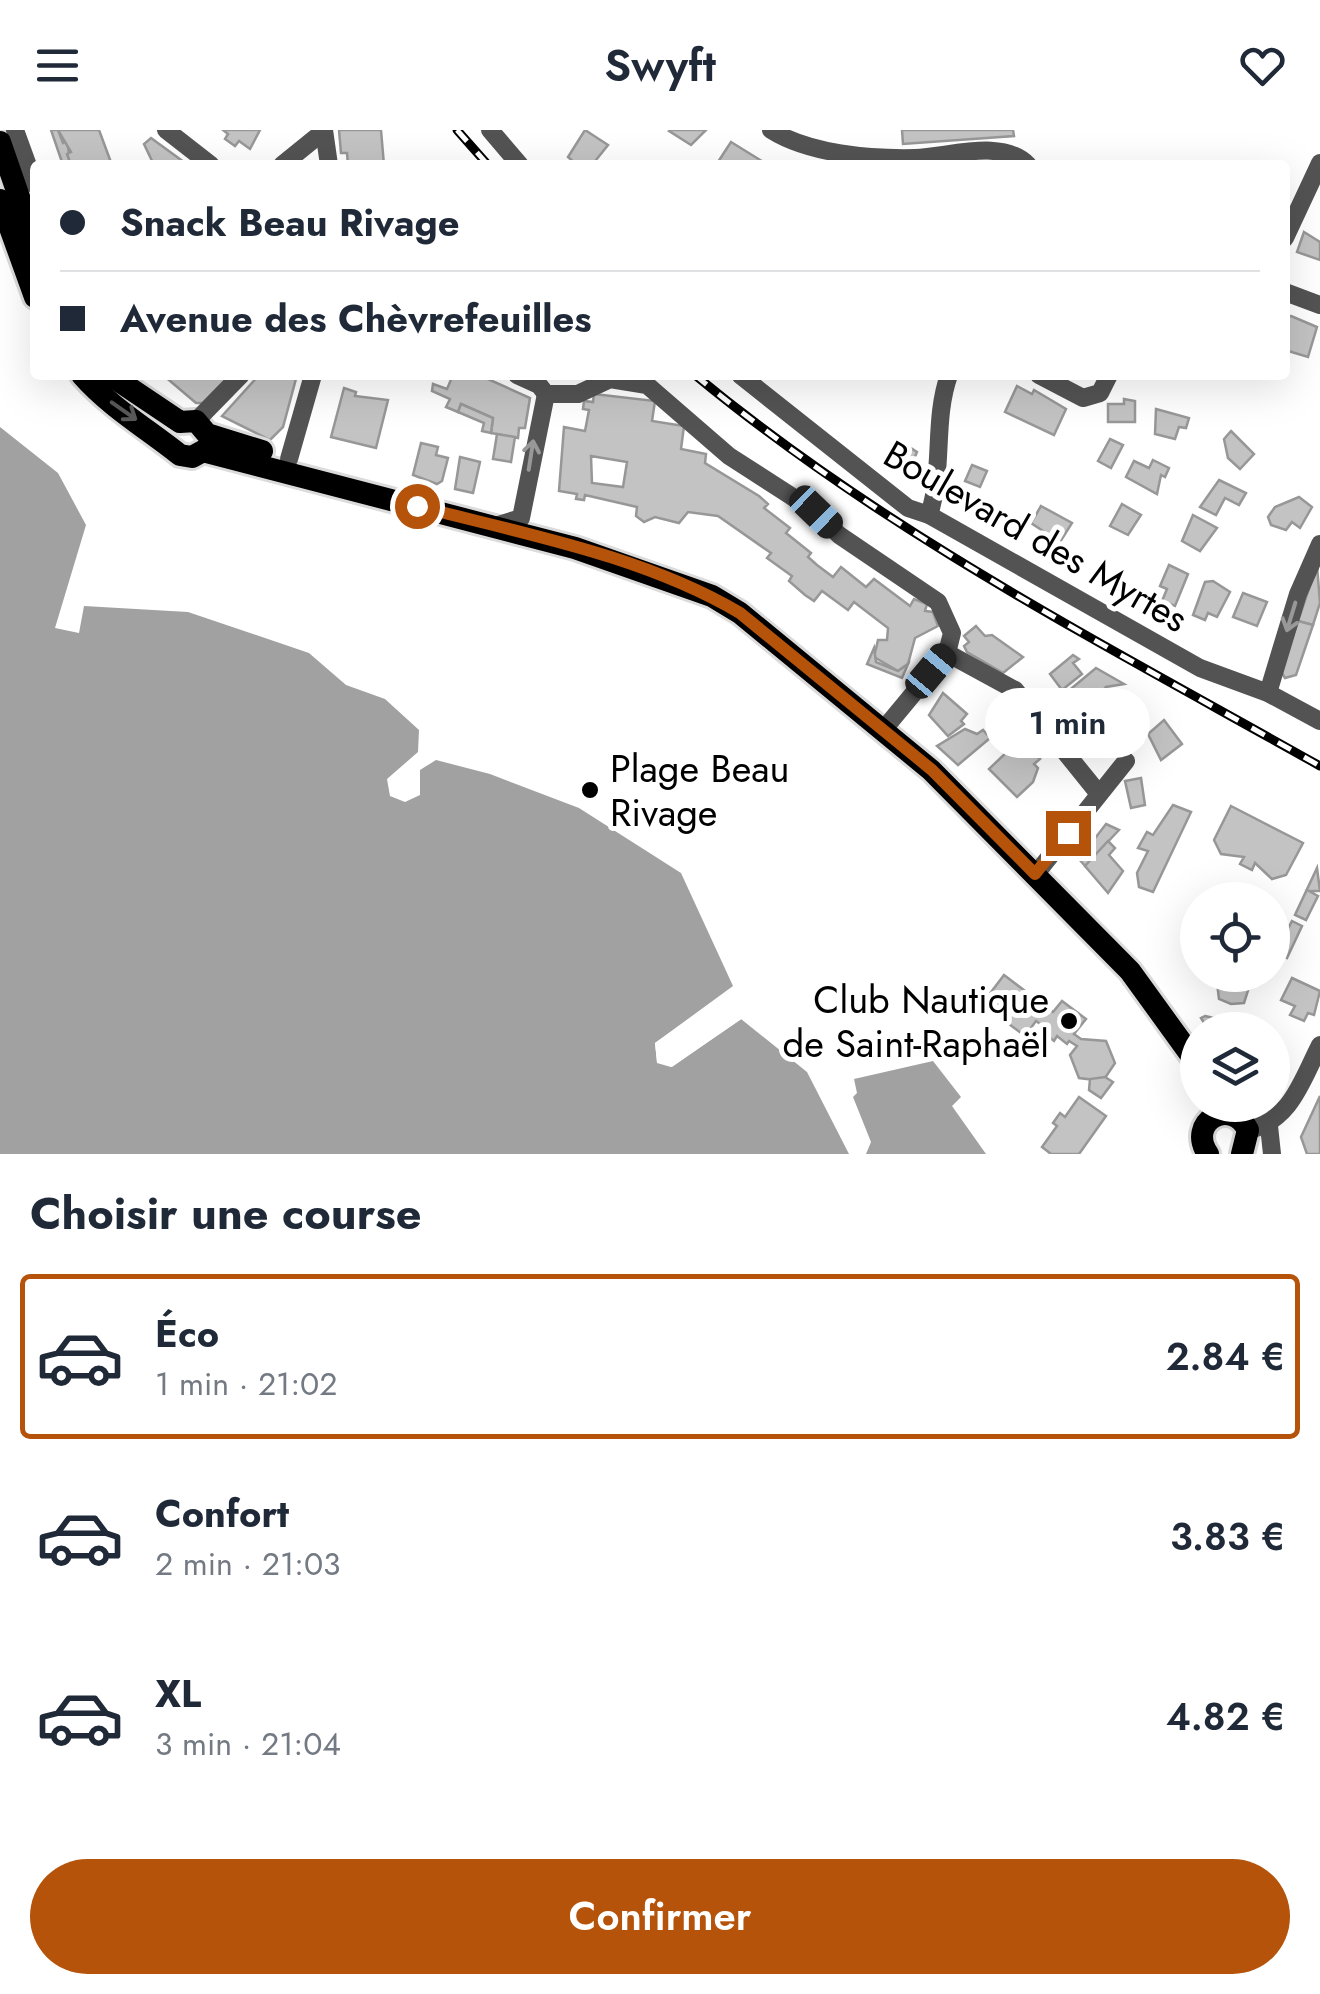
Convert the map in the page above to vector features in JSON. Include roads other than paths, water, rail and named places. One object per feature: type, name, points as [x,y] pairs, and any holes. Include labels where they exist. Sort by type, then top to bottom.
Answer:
[{"type":"main road","points":[[0,142],[30,229]]},
{"type":"main road","points":[[0,200],[30,281]]},
{"type":"main road","points":[[87,380],[117,408],[191,434],[619,562],[712,596],[888,724]]},
{"type":"main road","points":[[117,380],[191,434],[522,518],[682,569],[743,598],[888,724],[1140,964],[1180,1016]]},
{"type":"main road","points":[[1040,870],[1150,994],[1180,1038]]},
{"type":"main road","points":[[1206,1122],[1201,1136],[1208,1154]]},
{"type":"street","points":[[15,130],[30,171]]},
{"type":"street","points":[[166,130],[205,160]]},
{"type":"street","points":[[288,160],[324,130]]},
{"type":"street","points":[[324,130],[328,160]]},
{"type":"street","points":[[490,130],[516,160]]},
{"type":"street","points":[[771,130],[788,140],[854,154],[964,160],[1008,154],[1019,160]]},
{"type":"street","points":[[1290,227],[1320,163]]},
{"type":"street","points":[[1290,294],[1320,306]]},
{"type":"street","points":[[191,434],[237,380]]},
{"type":"street","points":[[288,459],[312,380]]},
{"type":"street","points":[[528,380],[546,394]]},
{"type":"street","points":[[546,394],[578,394],[608,380]]},
{"type":"street","points":[[616,380],[647,385],[729,456],[816,512],[839,534],[938,602],[952,633],[947,652],[888,724]]},
{"type":"street","name":"Boulevard des Myrtes","points":[[746,380],[908,508],[929,515],[1200,668],[1268,693],[1320,721]]},
{"type":"street","points":[[929,515],[936,492],[939,432],[948,380]]},
{"type":"street","points":[[1049,380],[1083,398],[1100,393],[1106,380]]},
{"type":"street","points":[[494,526],[522,518],[534,439],[546,394]]},
{"type":"street","points":[[1268,693],[1298,594],[1320,544]]},
{"type":"street","points":[[947,652],[1015,690],[1099,794]]},
{"type":"street","points":[[1040,870],[1126,762]]},
{"type":"street","points":[[1272,1154],[1248,1133],[1290,1105],[1320,1044]]},
{"type":"railway","points":[[457,130],[484,160]]},
{"type":"railway","points":[[701,380],[843,486],[920,536],[1078,631],[1320,766]]},
{"type":"place","name":"Plage Beau Rivage","points":[[590,790]]},
{"type":"place","name":"Club Nautique de Saint-Raphaël","points":[[1069,1021]]}]
